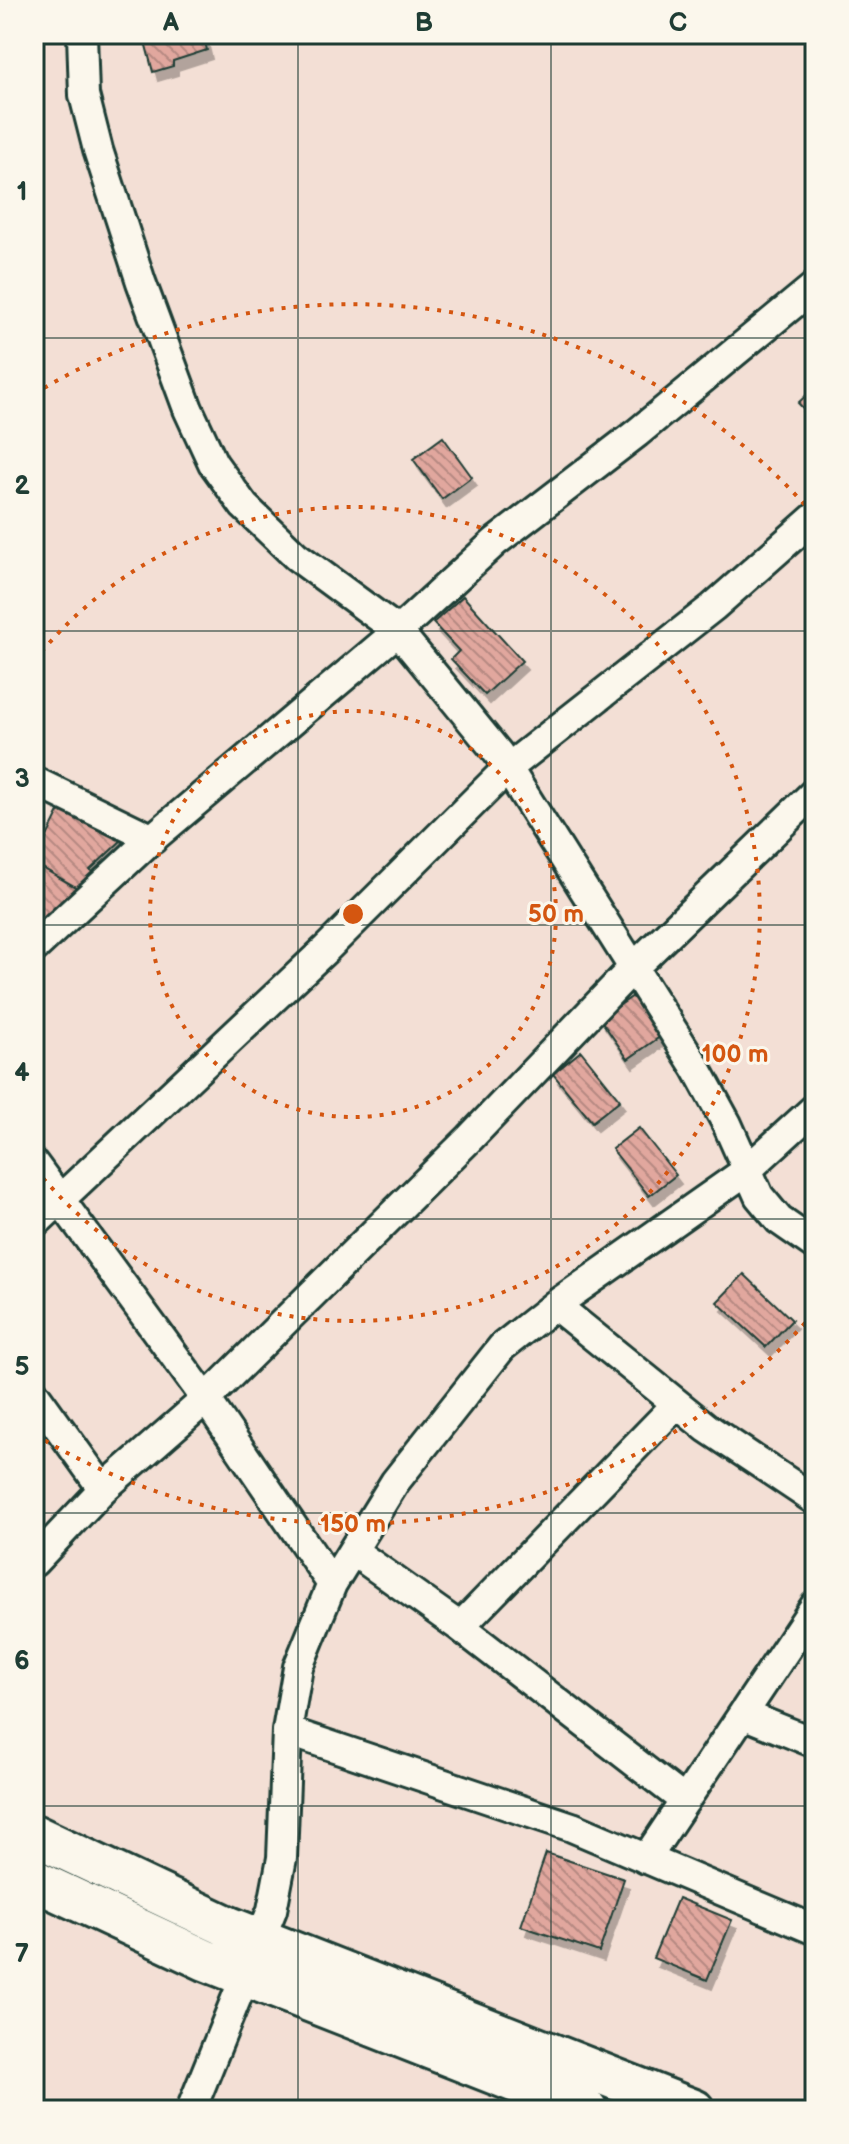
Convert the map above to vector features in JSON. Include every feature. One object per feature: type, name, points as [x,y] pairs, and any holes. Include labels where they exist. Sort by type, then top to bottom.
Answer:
[{"type":"street","points":[[82,34],[84,95],[98,150],[146,296],[188,409],[213,463],[244,506],[296,556],[398,631],[508,768],[705,1082],[759,1196],[779,1220],[815,1245]]},
{"type":"street","points":[[37,940],[398,631],[495,542],[637,433],[815,286]]},
{"type":"street","points":[[34,1224],[326,949],[508,768],[713,607],[815,517]]},
{"type":"street","points":[[34,781],[153,839]]},
{"type":"street","points":[[34,1562],[103,1489],[206,1399],[470,1138],[633,968],[815,792]]},
{"type":"street","points":[[191,2110],[272,1910],[282,1858],[287,1731],[298,1667],[332,1584],[395,1482],[502,1347],[555,1305],[746,1171],[815,1108]]},
{"type":"street","points":[[34,1164],[206,1399],[332,1584]]},
{"type":"street","points":[[555,1305],[676,1405],[765,1469],[815,1500]]},
{"type":"street","points":[[34,1393],[103,1489]]},
{"type":"street","points":[[460,1627],[676,1405]]},
{"type":"street","points":[[353,1551],[460,1627],[685,1801]]},
{"type":"street","points":[[646,1859],[815,1606]]},
{"type":"street","points":[[743,1714],[815,1743]]},
{"type":"street","points":[[287,1731],[572,1827],[815,1930]]},
{"type":"street","points":[[34,1835],[261,1939],[694,2110]]},
{"type":"street","points":[[34,1880],[246,1976],[587,2110]]},
{"type":"building","points":[[143,34],[203,34],[207,50],[173,61],[173,66],[153,72]]},
{"type":"building","points":[[815,387],[815,421],[798,403]]},
{"type":"building","points":[[443,437],[472,477],[442,499],[413,459]]},
{"type":"building","points":[[463,596],[522,661],[485,695],[451,659],[459,651],[433,623]]},
{"type":"building","points":[[60,810],[124,838],[90,870],[94,873],[77,888],[34,863]]},
{"type":"building","points":[[34,863],[81,890],[40,928],[34,925]]},
{"type":"building","points":[[636,994],[664,1034],[628,1059],[600,1019]]},
{"type":"building","points":[[581,1051],[620,1100],[592,1122],[553,1074]]},
{"type":"building","points":[[639,1128],[676,1175],[649,1196],[612,1149]]},
{"type":"building","points":[[744,1274],[792,1320],[766,1347],[717,1302]]},
{"type":"building","points":[[546,1853],[624,1879],[599,1952],[521,1926]]},
{"type":"building","points":[[678,1898],[732,1920],[707,1980],[653,1958]]}]
